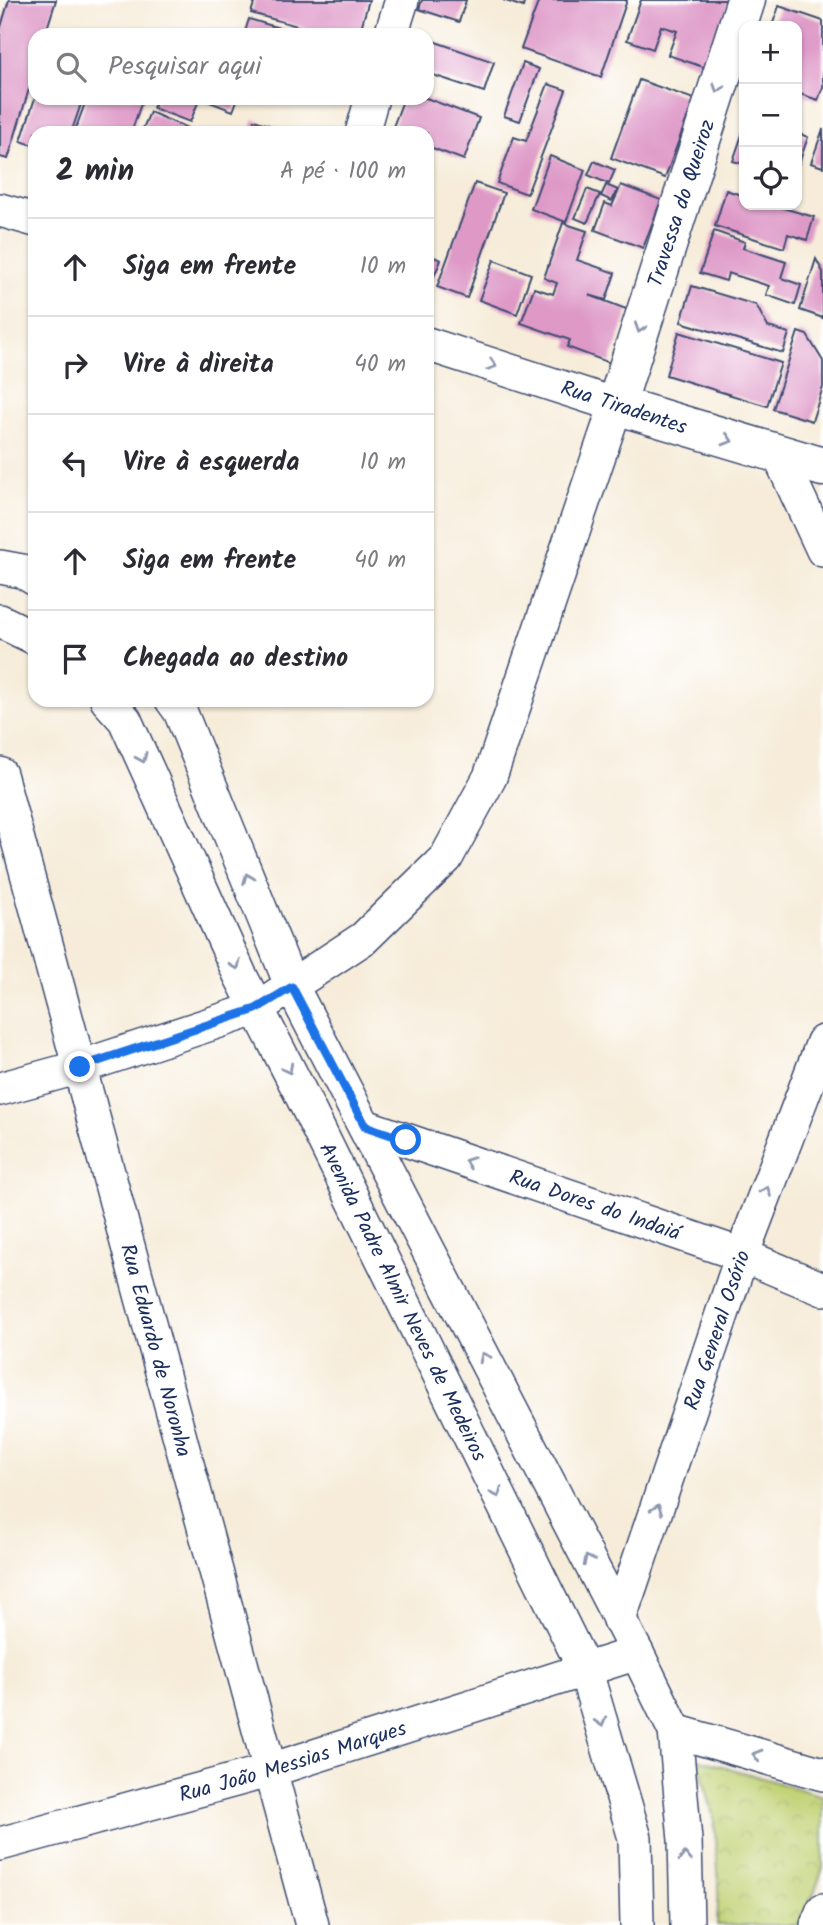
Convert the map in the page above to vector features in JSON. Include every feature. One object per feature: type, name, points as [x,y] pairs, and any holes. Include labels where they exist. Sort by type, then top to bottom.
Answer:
[{"type":"main road","name":"Travessa do Queiroz","points":[[616,405],[746,0]]},
{"type":"main road","name":"Rua Tiradentes","points":[[616,405],[823,467]]},
{"type":"street","points":[[393,28],[402,0]]},
{"type":"street","points":[[364,126],[370,105]]},
{"type":"street","points":[[0,210],[28,218]]},
{"type":"street","name":"Rua Tiradentes","points":[[434,346],[616,405]]},
{"type":"street","points":[[0,1089],[80,1067],[256,1009],[364,939],[446,858],[490,776],[616,405]]},
{"type":"street","points":[[779,456],[823,550]]},
{"type":"street","points":[[0,567],[28,575]]},
{"type":"street","points":[[0,621],[28,635]]},
{"type":"street","name":"Avenida Padre Almir Neves de Medeiros","points":[[113,707],[125,720],[256,1009],[299,1090],[586,1672],[635,1838],[637,1925]]},
{"type":"street","name":"Avenida Padre Almir Neves de Medeiros","points":[[180,707],[292,987],[675,1731],[685,1840],[687,1925]]},
{"type":"street","name":"Rua Eduardo de Noronha","points":[[0,774],[268,1771],[312,1925]]},
{"type":"street","name":"Rua General Osório","points":[[619,1620],[742,1255],[823,1042]]},
{"type":"street","name":"Rua Dores do Indaiá","points":[[365,1126],[742,1255],[823,1289]]},
{"type":"street","name":"Rua João Messias Marques","points":[[0,1844],[268,1771],[586,1672],[637,1653]]},
{"type":"street","points":[[675,1731],[823,1774]]},
{"type":"street","points":[[817,1925],[823,1910]]},
{"type":"green space","points":[[698,1759],[823,1796],[823,1868],[803,1925],[717,1925],[719,1883],[714,1819]]},
{"type":"building","points":[[9,0],[56,0],[47,28],[28,28],[28,92],[8,159],[0,157],[0,30]]},
{"type":"building","points":[[255,0],[369,0],[361,28],[304,28],[251,13]]},
{"type":"building","points":[[422,0],[466,0],[459,22],[419,9]]},
{"type":"building","points":[[503,0],[525,0],[523,7]]},
{"type":"building","points":[[539,0],[627,0],[601,77],[521,49]]},
{"type":"building","points":[[641,0],[730,0],[706,68],[668,55],[677,31],[661,26],[653,49],[627,40]]},
{"type":"building","points":[[779,6],[823,21],[823,87],[818,100],[802,95],[802,21],[774,21]]},
{"type":"building","points":[[249,19],[279,28],[246,28]]},
{"type":"building","points":[[434,41],[494,62],[484,92],[434,75]]},
{"type":"building","points":[[523,63],[539,69],[520,121],[504,116]]},
{"type":"building","points":[[639,80],[694,99],[665,178],[611,158]]},
{"type":"building","points":[[548,84],[566,90],[527,194],[497,183],[514,137],[526,141]]},
{"type":"building","points":[[434,101],[479,118],[464,160],[434,149],[434,126],[393,126],[401,105],[434,105]]},
{"type":"building","points":[[33,105],[81,105],[73,126],[28,126],[28,144],[21,141]]},
{"type":"building","points":[[84,105],[141,105],[133,126],[77,126]]},
{"type":"building","points":[[154,105],[197,105],[190,122],[153,108]]},
{"type":"building","points":[[217,105],[235,105],[233,111]]},
{"type":"building","points":[[150,112],[182,126],[144,126]]},
{"type":"building","points":[[254,120],[272,126],[252,126]]},
{"type":"building","points":[[823,129],[823,167],[811,163]]},
{"type":"building","points":[[802,135],[808,137],[802,154]]},
{"type":"building","points":[[739,144],[739,163],[733,161]]},
{"type":"building","points":[[550,156],[585,170],[566,222],[531,209]]},
{"type":"building","points":[[594,161],[615,170],[609,184],[588,175]]},
{"type":"building","points":[[475,183],[504,193],[467,298],[437,287]]},
{"type":"building","points":[[606,185],[618,190],[612,201],[601,196]]},
{"type":"building","points":[[621,185],[661,200],[643,248],[595,230],[605,203],[612,206]]},
{"type":"building","points":[[587,189],[600,194],[587,223],[575,218]]},
{"type":"building","points":[[726,190],[739,194],[739,210],[790,210],[814,217],[807,240],[788,234],[784,248],[715,226]]},
{"type":"building","points":[[563,223],[587,231],[577,260],[615,273],[606,300],[589,295],[629,310],[610,363],[567,347],[570,340],[521,323],[534,288],[553,294],[557,283],[544,278]]},
{"type":"building","points":[[714,231],[745,242],[743,248],[786,262],[781,278],[801,285],[795,305],[766,295],[769,286],[728,273],[726,281],[700,273]]},
{"type":"building","points":[[434,257],[441,260],[434,276]]},
{"type":"building","points":[[816,259],[823,272],[823,318],[800,310]]},
{"type":"building","points":[[494,260],[531,274],[517,314],[479,300]]},
{"type":"building","points":[[692,286],[756,305],[768,327],[789,333],[783,353],[681,322]]},
{"type":"building","points":[[679,332],[781,363],[767,406],[666,375]]},
{"type":"building","points":[[798,332],[807,335],[823,361],[823,387],[812,421],[773,409]]},
{"type":"route","points":[[80,1067],[256,1009],[292,987],[365,1126],[406,1140]]}]
